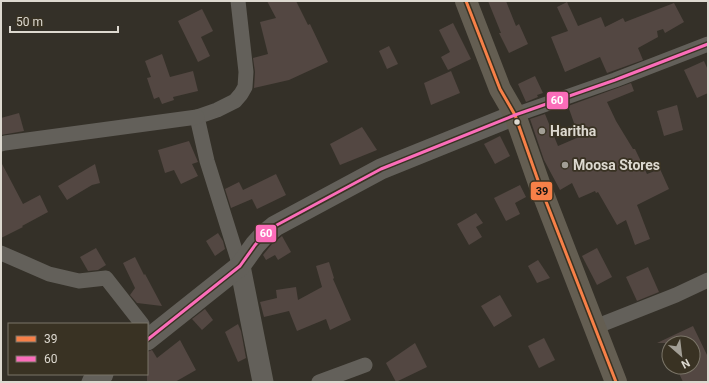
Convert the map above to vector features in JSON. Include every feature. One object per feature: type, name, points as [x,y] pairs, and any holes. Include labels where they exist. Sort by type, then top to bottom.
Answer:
[{"type":"main road","points":[[466,1],[500,89],[515,114],[540,186],[616,382]]},
{"type":"main road","points":[[148,332],[240,266],[264,235],[275,226],[381,169],[515,114]]},
{"type":"main road","points":[[240,266],[262,382]]},
{"type":"main road","points":[[92,382],[102,375]]},
{"type":"street","points":[[1,144],[197,117],[217,110],[235,101],[245,87],[246,72],[238,1]]},
{"type":"street","points":[[515,114],[615,80],[708,44]]},
{"type":"street","points":[[197,117],[207,161],[240,266]]},
{"type":"street","points":[[1,254],[49,274],[79,281],[106,278],[140,323]]},
{"type":"street","points":[[595,327],[676,295],[708,280]]},
{"type":"street","points":[[319,382],[366,365]]},
{"type":"building","points":[[267,1],[296,1],[308,25],[310,24],[328,62],[289,80],[254,88],[255,72],[253,58],[268,54],[260,22],[276,18]]},
{"type":"building","points":[[488,1],[506,1],[516,26],[519,24],[528,44],[509,53],[499,33],[501,33]]},
{"type":"building","points":[[567,2],[578,26],[601,17],[605,27],[623,18],[625,22],[674,3],[684,22],[665,33],[663,29],[657,31],[658,37],[638,48],[643,60],[607,73],[600,57],[565,72],[551,37],[568,31],[557,7]]},
{"type":"building","points":[[202,9],[213,31],[201,37],[210,56],[198,62],[178,21]]},
{"type":"building","points":[[453,23],[471,59],[448,70],[441,57],[450,52],[439,30]]},
{"type":"building","points":[[389,46],[398,64],[387,69],[379,51]]},
{"type":"building","points":[[162,54],[170,77],[193,71],[198,91],[173,97],[174,100],[162,104],[159,97],[154,99],[147,78],[151,77],[145,61]]},
{"type":"building","points":[[704,61],[708,70],[708,93],[697,98],[684,70]]},
{"type":"building","points":[[451,71],[460,93],[431,105],[424,83]]},
{"type":"building","points":[[535,76],[543,93],[526,102],[518,84]]},
{"type":"building","points":[[631,83],[634,91],[607,102],[616,121],[633,149],[635,149],[647,174],[660,169],[669,189],[637,205],[650,239],[635,245],[626,220],[617,225],[598,192],[596,193],[595,191],[579,198],[572,183],[560,190],[544,160],[530,119],[545,114],[558,146],[579,137],[568,106]]},
{"type":"building","points":[[677,105],[683,130],[664,136],[657,111]]},
{"type":"building","points":[[19,113],[24,131],[1,135],[1,118]]},
{"type":"building","points":[[362,127],[377,150],[340,165],[330,144]]},
{"type":"building","points":[[500,136],[510,156],[495,164],[484,144]]},
{"type":"building","points":[[189,141],[198,162],[192,164],[198,176],[181,184],[174,170],[165,173],[158,150]]},
{"type":"building","points":[[1,162],[23,204],[40,195],[48,212],[1,238]]},
{"type":"building","points":[[95,164],[100,183],[92,185],[67,200],[58,186]]},
{"type":"building","points":[[276,174],[286,195],[257,209],[252,199],[231,208],[225,189],[239,182],[243,190]]},
{"type":"building","points":[[520,185],[526,197],[515,203],[520,214],[506,221],[494,198]]},
{"type":"building","points":[[476,213],[483,223],[476,227],[482,237],[469,245],[457,224]]},
{"type":"building","points":[[218,233],[223,241],[225,249],[215,256],[206,241]]},
{"type":"building","points":[[282,236],[291,252],[278,260],[275,255],[266,260],[263,255],[272,244]]},
{"type":"building","points":[[96,248],[106,265],[98,270],[88,271],[80,257]]},
{"type":"building","points":[[597,248],[612,277],[597,285],[582,256]]},
{"type":"building","points":[[135,257],[162,306],[137,303],[130,295],[135,288],[123,263]]},
{"type":"building","points":[[538,260],[550,278],[537,283],[528,266]]},
{"type":"building","points":[[329,262],[334,278],[333,279],[351,320],[330,330],[326,319],[297,331],[289,311],[264,317],[260,302],[277,298],[276,290],[296,287],[298,300],[322,287],[316,266]]},
{"type":"building","points":[[648,267],[659,292],[637,301],[626,277]]},
{"type":"building","points":[[500,295],[512,316],[494,327],[481,306]]},
{"type":"building","points":[[205,309],[213,320],[202,330],[192,319]]},
{"type":"building","points":[[238,324],[241,331],[246,358],[238,362],[225,332]]},
{"type":"building","points":[[693,326],[697,335],[674,335]]},
{"type":"building","points":[[544,338],[555,360],[539,368],[528,346]]},
{"type":"building","points":[[180,340],[196,370],[175,382],[147,382],[148,352],[152,350],[157,358]]},
{"type":"building","points":[[415,343],[427,367],[396,382],[386,363]]},
{"type":"building","points":[[701,343],[708,357],[708,382],[683,382],[680,375],[701,375]]},
{"type":"transit line","name":"39","points":[[466,1],[500,89],[515,115],[540,186],[616,382]]},
{"type":"transit line","name":"60","points":[[148,339],[240,266],[255,245],[275,226],[381,169],[515,115],[615,80],[708,44]]},
{"type":"place","name":"Haritha","points":[[542,131]]},
{"type":"place","name":"Moosa Stores","points":[[565,165]]}]
